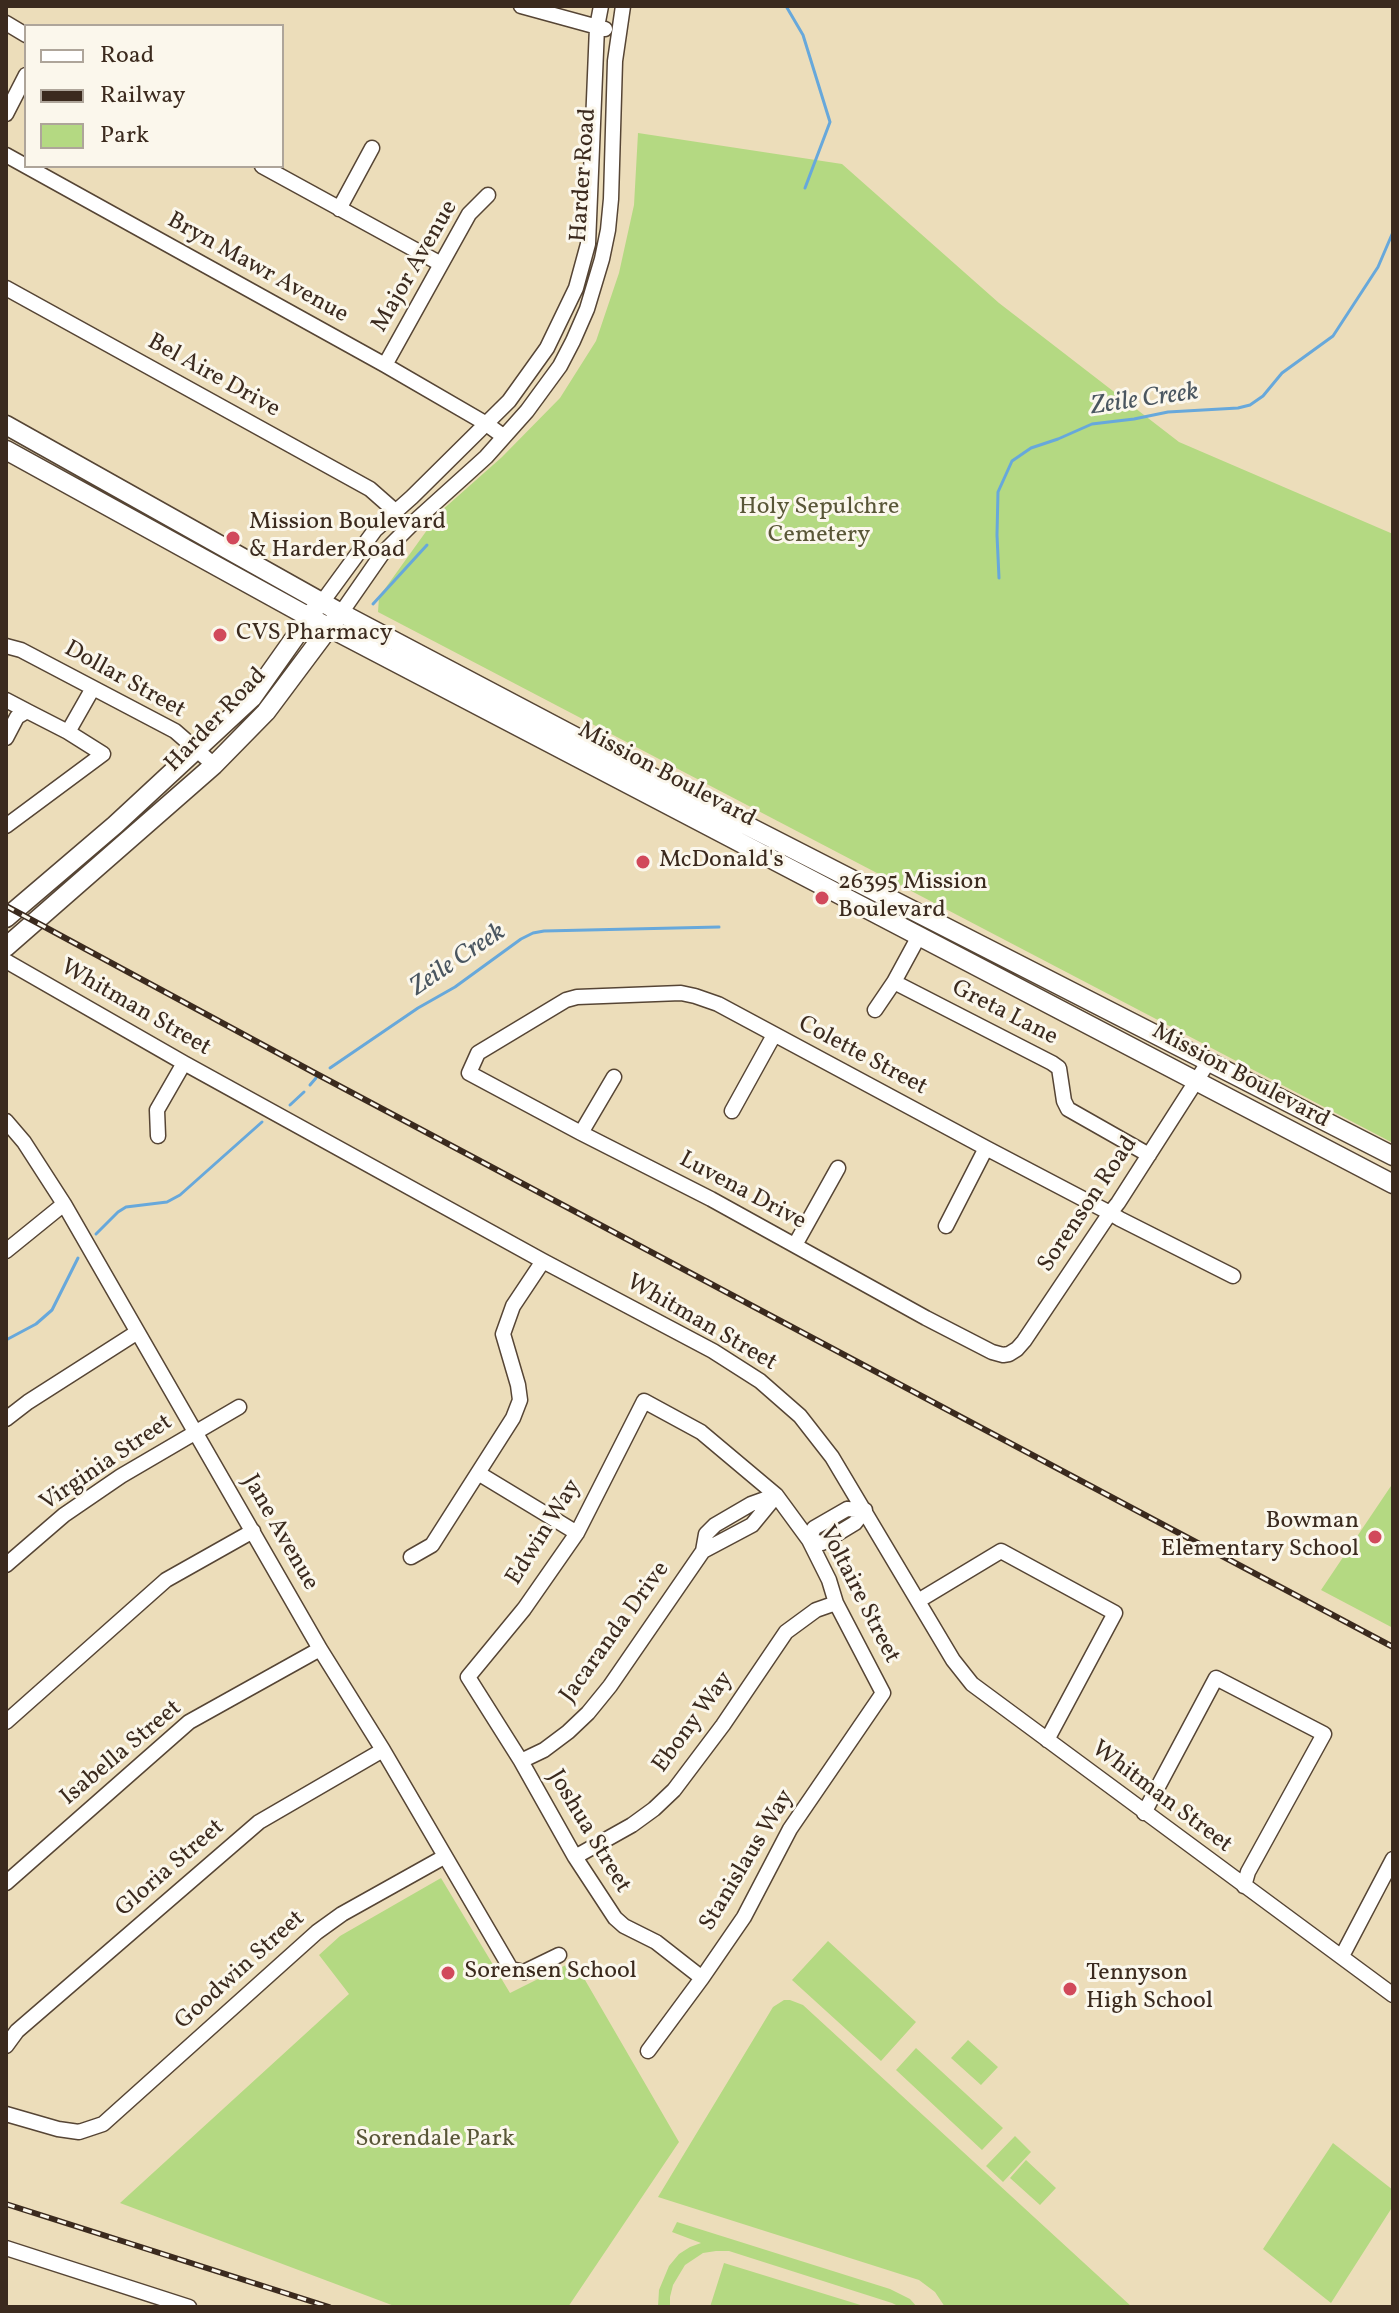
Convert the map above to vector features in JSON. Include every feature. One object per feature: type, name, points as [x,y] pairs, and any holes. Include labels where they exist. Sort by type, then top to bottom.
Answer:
[{"type":"main road","name":"Mission Boulevard","points":[[6,425],[323,601],[336,620],[632,785],[1393,1184]]},
{"type":"main road","name":"Mission Boulevard","points":[[6,450],[309,617],[336,620],[704,802],[1393,1156]]},
{"type":"main road","name":"Harder Road","points":[[6,918],[115,825],[252,698],[323,601]]},
{"type":"main road","name":"Harder Road","points":[[6,947],[214,765],[266,712],[336,620]]},
{"type":"main road","points":[[632,785],[643,782],[679,800],[704,802]]},
{"type":"street","points":[[521,6],[618,34]]},
{"type":"street","name":"Harder Road","points":[[323,601],[369,537],[509,401],[547,348],[576,288],[588,244],[597,27],[601,6]]},
{"type":"street","name":"Harder Road","points":[[336,620],[382,554],[486,457],[527,411],[560,366],[587,309],[608,230],[615,61],[623,6]]},
{"type":"street","points":[[6,23],[24,34]]},
{"type":"street","points":[[6,114],[24,79]]},
{"type":"street","points":[[339,209],[372,148]]},
{"type":"street","name":"Bryn Mawr Avenue","points":[[6,155],[24,165]]},
{"type":"street","name":"Bryn Mawr Avenue","points":[[29,168],[485,423]]},
{"type":"street","points":[[266,168],[441,264]]},
{"type":"street","name":"Major Avenue","points":[[385,365],[469,214],[488,195]]},
{"type":"street","name":"Bel Aire Drive","points":[[6,288],[370,489],[395,511]]},
{"type":"street","points":[[485,423],[503,436]]},
{"type":"street","name":"Dollar Street","points":[[6,646],[21,650],[175,731],[214,765]]},
{"type":"street","points":[[68,732],[93,688]]},
{"type":"street","points":[[6,700],[103,754],[6,826]]},
{"type":"street","points":[[6,738],[17,717],[27,711]]},
{"type":"street","points":[[875,1010],[919,936]]},
{"type":"street","name":"Whitman Street","points":[[12,965],[543,1261],[713,1351],[760,1381],[817,1435],[953,1660],[972,1684],[1393,1995]]},
{"type":"street","name":"Greta Lane","points":[[894,982],[1052,1063],[1059,1068],[1068,1109],[1149,1155]]},
{"type":"street","name":"Colette Street","points":[[469,1073],[478,1053],[556,1004],[577,997],[681,993],[704,998],[1233,1276]]},
{"type":"street","points":[[732,1111],[774,1035]]},
{"type":"street","name":"Sorenson Road","points":[[992,1352],[1003,1355],[1017,1349],[1209,1061]]},
{"type":"street","points":[[158,1136],[157,1110],[184,1063]]},
{"type":"street","name":"Luvena Drive","points":[[469,1073],[711,1199],[992,1352]]},
{"type":"street","points":[[581,1133],[614,1077]]},
{"type":"street","name":"Jane Avenue","points":[[6,1121],[24,1142],[64,1204],[320,1649],[511,1969],[524,1972],[559,1955]]},
{"type":"street","points":[[946,1226],[986,1148]]},
{"type":"street","points":[[795,1245],[838,1168]]},
{"type":"street","points":[[6,1251],[64,1204]]},
{"type":"street","points":[[411,1557],[432,1545],[513,1418],[520,1400],[503,1334],[513,1306],[543,1261]]},
{"type":"street","points":[[6,1419],[136,1333]]},
{"type":"street","name":"Voltaire Street","points":[[644,1401],[701,1432],[776,1495],[809,1540],[829,1580],[836,1603],[883,1693]]},
{"type":"street","name":"Edwin Way","points":[[468,1677],[524,1609],[577,1533],[644,1401]]},
{"type":"street","name":"Virginia Street","points":[[6,1565],[64,1515],[121,1476],[239,1407]]},
{"type":"street","points":[[478,1473],[577,1533]]},
{"type":"street","name":"Jacaranda Drive","points":[[521,1761],[544,1750],[588,1713],[703,1551],[706,1534],[715,1525],[751,1504],[776,1495]]},
{"type":"street","points":[[809,1540],[814,1528],[847,1509],[865,1510]]},
{"type":"street","points":[[6,1722],[166,1580],[253,1531]]},
{"type":"street","points":[[918,1601],[1001,1551],[1115,1613],[1047,1740]]},
{"type":"street","name":"Ebony Way","points":[[575,1857],[632,1825],[674,1790],[786,1632],[816,1610],[836,1603]]},
{"type":"street","name":"Isabella Street","points":[[6,1883],[189,1722],[320,1649]]},
{"type":"street","name":"Joshua Street","points":[[468,1677],[615,1918],[656,1942],[702,1978]]},
{"type":"street","points":[[1144,1813],[1216,1678],[1324,1734],[1248,1872],[1244,1886]]},
{"type":"street","name":"Stanislaus Way","points":[[648,2051],[744,1917],[790,1829],[883,1693]]},
{"type":"street","name":"Gloria Street","points":[[6,2046],[17,2031],[259,1822],[383,1750]]},
{"type":"street","name":"Goodwin Street","points":[[6,2114],[79,2132],[103,2124],[317,1932],[342,1914],[444,1857]]},
{"type":"street","points":[[1342,1956],[1393,1859]]},
{"type":"street","points":[[6,2248],[189,2307]]},
{"type":"green space","name":"Holy Sepulchre Cemetery","points":[[638,133],[842,164],[999,303],[1179,442],[1393,534],[1393,1143],[378,612],[379,597],[440,512],[502,457],[560,398],[596,341],[619,273],[634,205]]},
{"type":"green space","name":"Bowman Elementary School","points":[[1393,1483],[1393,1628],[1321,1590]]},
{"type":"green space","name":"Sorendale Park","points":[[441,1878],[510,1993],[574,1961],[679,2142],[568,2307],[397,2307],[120,2203],[349,1994],[319,1955],[340,1936]]},
{"type":"green space","points":[[828,1941],[916,2022],[881,2061],[792,1980]]},
{"type":"green space","points":[[784,2000],[803,2005],[1132,2307],[945,2307],[935,2292],[919,2280],[658,2197],[773,2007]]},
{"type":"green space","points":[[968,2040],[998,2067],[981,2085],[951,2058]]},
{"type":"green space","points":[[916,2048],[1003,2128],[982,2150],[896,2070]]},
{"type":"green space","points":[[1015,2136],[1031,2152],[1003,2182],[986,2166]]},
{"type":"green space","points":[[1333,2143],[1393,2190],[1393,2206],[1331,2303],[1263,2249]]},
{"type":"green space","points":[[1026,2160],[1056,2188],[1040,2205],[1010,2178]]},
{"type":"green space","points":[[677,2222],[890,2289],[910,2299],[917,2307],[900,2307],[729,2251],[716,2251],[703,2253],[685,2265],[673,2285],[670,2307],[658,2307],[659,2290],[669,2266],[679,2254],[701,2243],[672,2232]]},
{"type":"green space","points":[[724,2263],[867,2307],[710,2307]]},
{"type":"waterway","points":[[786,6],[803,35],[830,122],[805,188]]},
{"type":"waterway","name":"Zeile Creek","points":[[999,578],[998,492],[1012,461],[1031,448],[1092,424],[1168,412],[1250,405],[1263,396],[1282,373],[1333,336],[1378,267],[1393,232]]},
{"type":"waterway","points":[[373,604],[427,545]]},
{"type":"waterway","name":"Zeile Creek","points":[[330,1068],[533,933],[719,927]]},
{"type":"waterway","name":"Zeile Creek","points":[[310,1085],[316,1078]]},
{"type":"waterway","name":"Zeile Creek","points":[[290,1105],[304,1092]]},
{"type":"waterway","name":"Zeile Creek","points":[[96,1234],[126,1207],[167,1202],[180,1195],[262,1122]]},
{"type":"waterway","name":"Zeile Creek","points":[[6,1340],[36,1324],[52,1310],[78,1258]]},
{"type":"railway","points":[[6,906],[1393,1647]]},
{"type":"railway","points":[[6,2204],[329,2307]]},
{"type":"place","name":"Mission Boulevard & Harder Road","points":[[233,538]]},
{"type":"place","name":"CVS Pharmacy","points":[[220,635]]},
{"type":"place","name":"McDonald's","points":[[643,862]]},
{"type":"place","name":"26395 Mission Boulevard","points":[[822,898]]},
{"type":"place","name":"Bowman Elementary School","points":[[1375,1537]]},
{"type":"place","name":"Sorensen School","points":[[448,1973]]},
{"type":"place","name":"Tennyson High School","points":[[1070,1989]]}]
